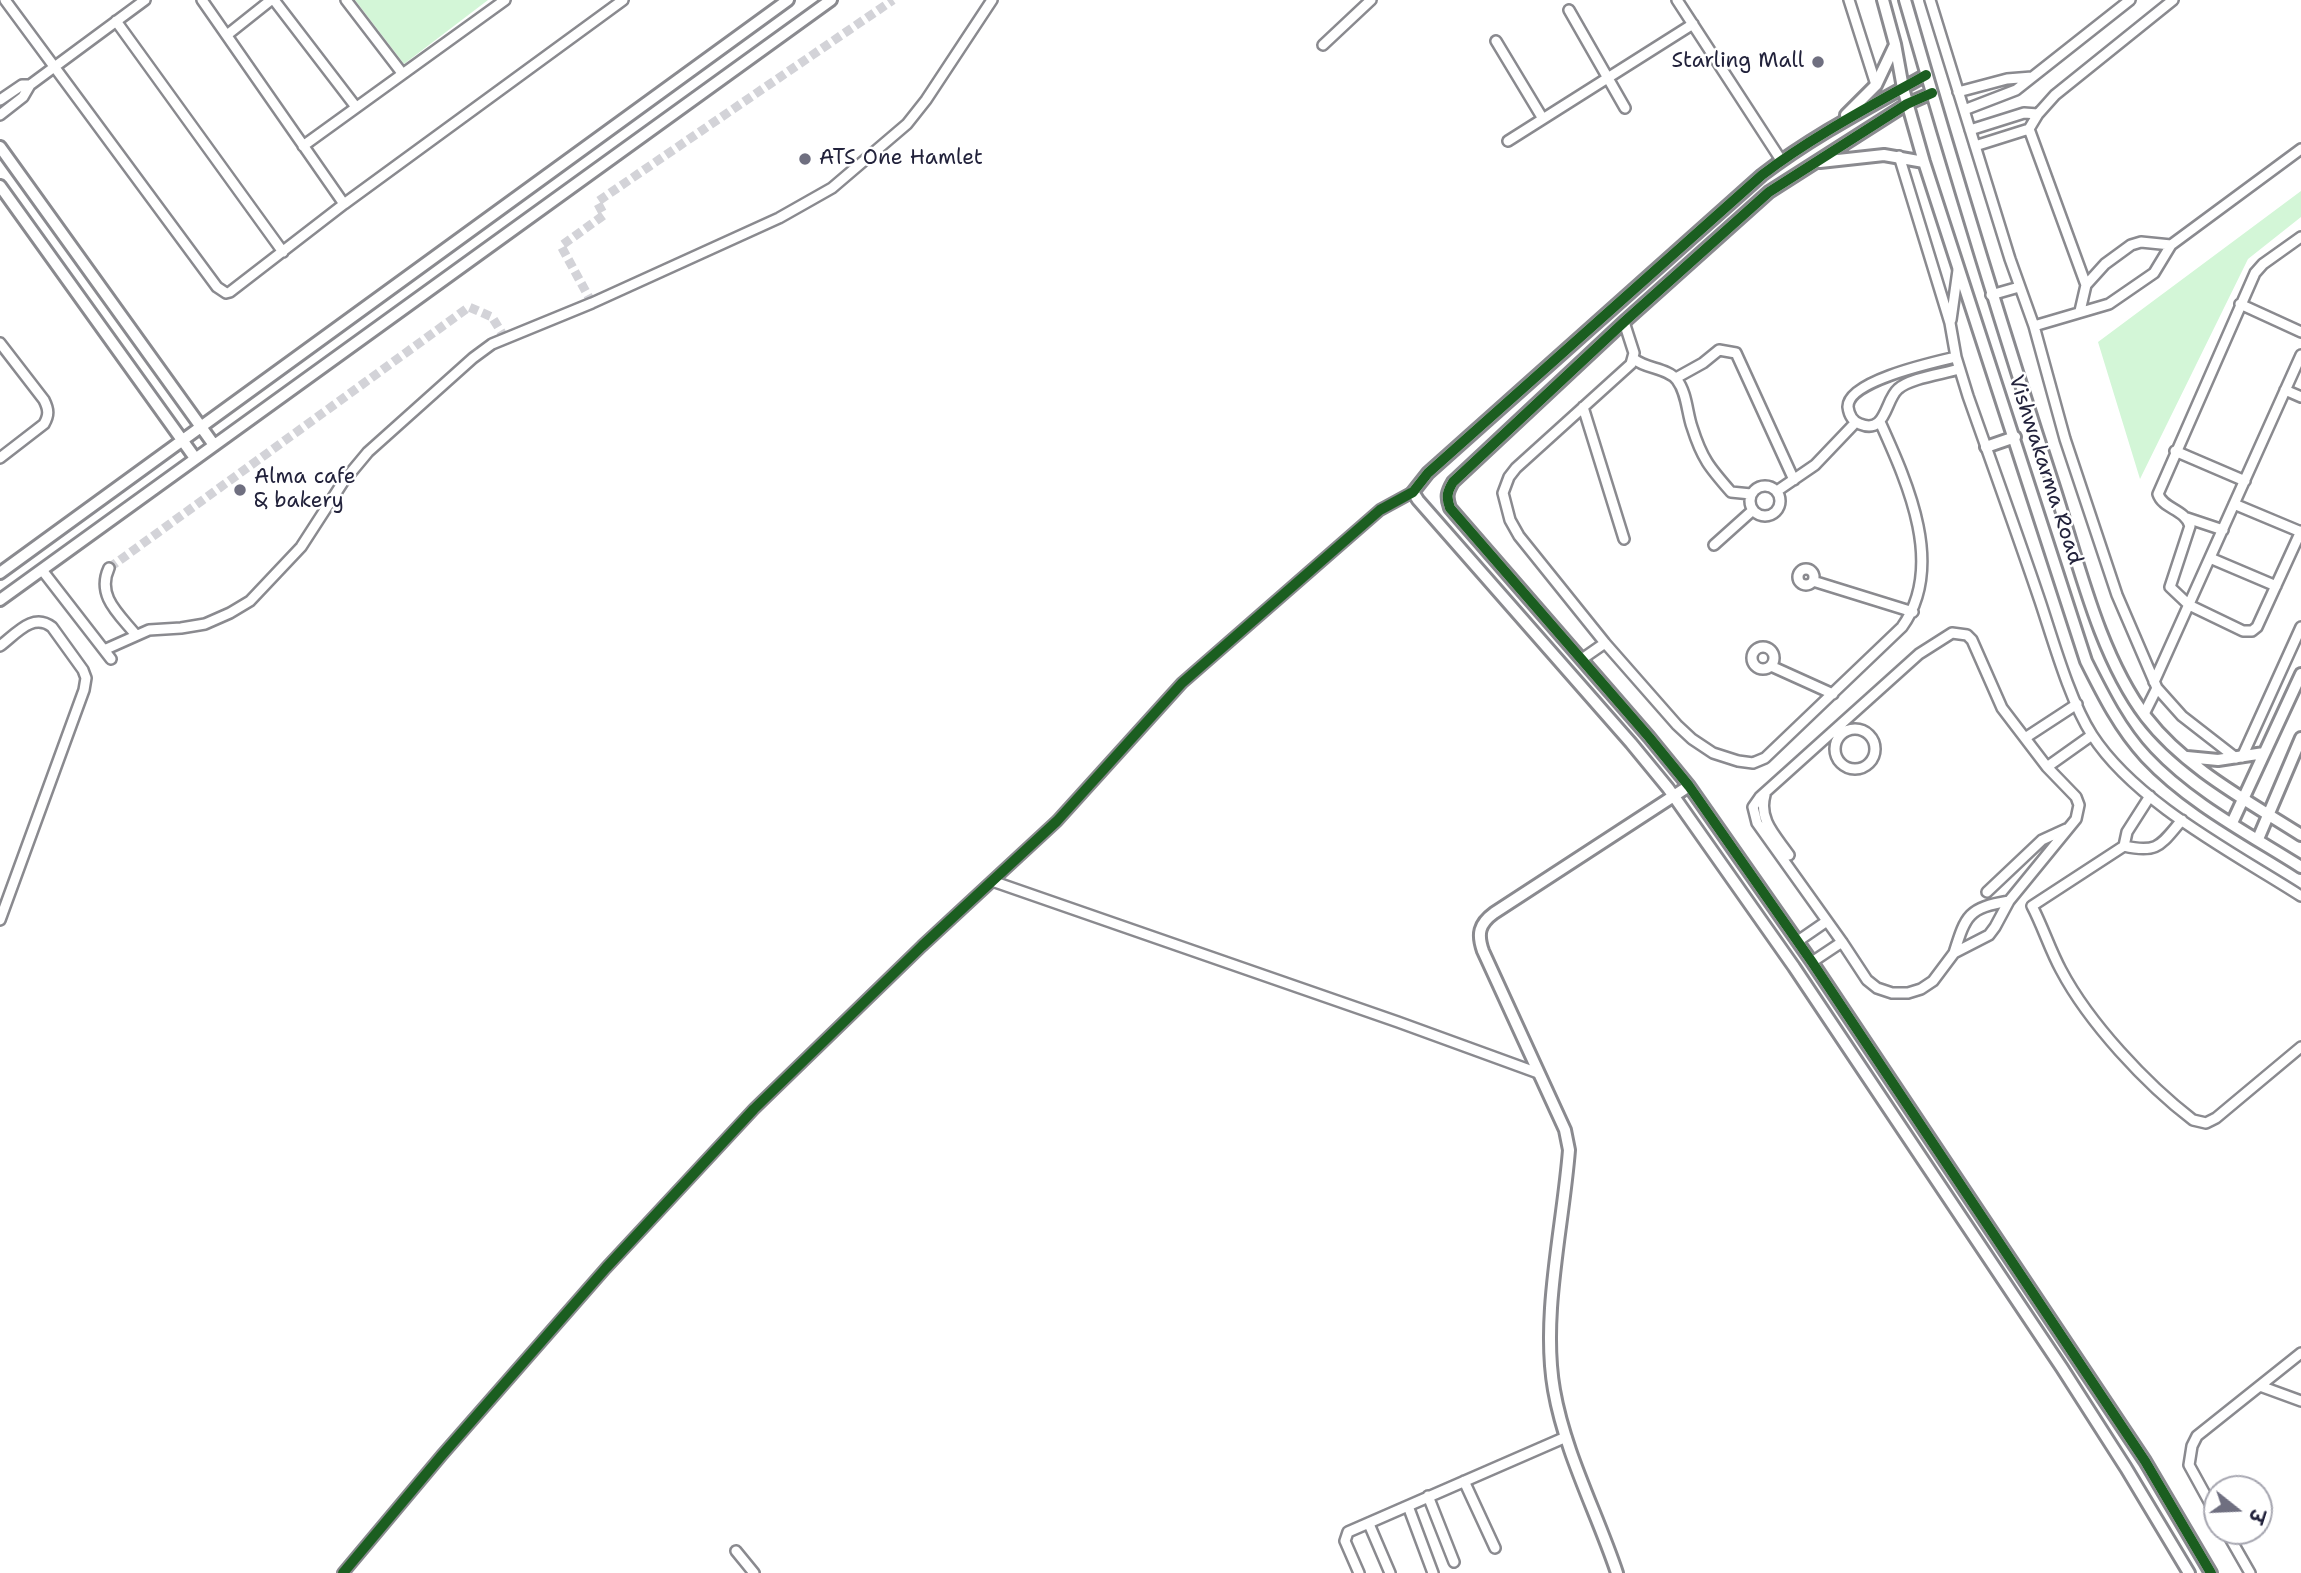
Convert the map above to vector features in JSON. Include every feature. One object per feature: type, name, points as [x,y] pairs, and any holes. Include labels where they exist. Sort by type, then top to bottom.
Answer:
[{"type":"street","points":[[5,0],[221,292],[230,292],[344,204],[623,0]]},
{"type":"street","points":[[0,115],[23,97],[30,85],[145,0]]},
{"type":"street","points":[[202,0],[344,204]]},
{"type":"street","points":[[227,35],[273,0],[356,107]]},
{"type":"street","points":[[346,0],[402,73]]},
{"type":"street","points":[[303,146],[505,0]]},
{"type":"street","points":[[0,573],[788,0]]},
{"type":"street","points":[[0,600],[831,0]]},
{"type":"street","points":[[104,650],[149,630],[205,624],[250,601],[301,547],[343,482],[368,452],[492,344],[592,303],[767,224],[832,188],[907,124],[926,100],[992,0]]},
{"type":"street","points":[[1323,45],[1371,0]]},
{"type":"street","points":[[1677,0],[1781,160]]},
{"type":"street","points":[[1849,0],[1876,85]]},
{"type":"street","name":"Vishwakarma Road","points":[[1884,0],[1903,89],[1924,162],[2086,661],[2123,730],[2147,758],[2191,795],[2301,867]]},
{"type":"street","name":"Vishwakarma Road","points":[[1905,0],[1991,295],[2110,658],[2158,732],[2206,774],[2301,835]]},
{"type":"street","points":[[1930,0],[2019,287],[2034,326],[2065,439],[2117,595],[2155,685],[2182,716],[2239,758]]},
{"type":"street","points":[[1964,110],[2011,93],[2130,0]]},
{"type":"street","points":[[1975,146],[2029,129],[2038,114],[2056,95],[2173,0]]},
{"type":"street","points":[[1569,10],[1625,108]]},
{"type":"street","points":[[116,21],[283,252]]},
{"type":"street","points":[[1508,141],[1693,24]]},
{"type":"street","points":[[1496,41],[1543,119]]},
{"type":"street","points":[[1831,129],[1876,85],[1895,44]]},
{"type":"street","points":[[343,1573],[606,1268],[754,1109],[1057,821],[1182,683],[1380,510],[1413,492],[1428,473],[1781,160],[1926,75]]},
{"type":"street","points":[[1958,92],[2007,79],[2032,77]]},
{"type":"street","points":[[0,100],[22,85],[30,85]]},
{"type":"street","points":[[1932,93],[1907,104],[1769,192],[1624,322],[1453,482],[1447,492],[1447,499],[1450,508],[1689,786],[1798,941],[2145,1461],[2211,1573]]},
{"type":"street","points":[[1970,130],[2016,115],[2038,114]]},
{"type":"street","points":[[2029,129],[2086,285]]},
{"type":"street","points":[[0,147],[214,445]]},
{"type":"street","points":[[2034,326],[2120,299],[2154,273],[2171,246],[2301,149]]},
{"type":"street","points":[[1815,163],[1871,156],[1899,156],[1924,162]]},
{"type":"street","points":[[1899,156],[1950,323],[1959,369],[2077,705],[2092,735],[2120,769],[2150,796],[2182,820],[2301,896]]},
{"type":"street","points":[[0,186],[195,458]]},
{"type":"street","points":[[2223,530],[2187,518],[2162,502],[2158,494],[2255,273],[2301,237]]},
{"type":"street","points":[[2080,311],[2086,285],[2105,264],[2131,245],[2150,242],[2171,246]]},
{"type":"street","points":[[1950,323],[1958,270]]},
{"type":"street","points":[[1991,295],[2019,287]]},
{"type":"street","points":[[2240,304],[2301,332]]},
{"type":"street","points":[[1624,322],[1634,359],[1642,365],[1676,378],[1682,388],[1691,426],[1704,461],[1731,492],[1751,494],[1763,485],[1777,491]]},
{"type":"street","points":[[0,343],[48,409],[48,416],[38,430],[0,458]]},
{"type":"street","points":[[1676,378],[1703,363],[1719,350],[1735,353],[1794,480]]},
{"type":"street","points":[[2144,714],[2189,605],[2301,355]]},
{"type":"street","points":[[1956,357],[1900,372],[1861,389],[1849,400],[1851,418],[1863,426],[1880,422],[1900,387],[1959,369]]},
{"type":"street","points":[[1634,359],[1516,468],[1503,493],[1510,520],[1519,536],[1605,643],[1677,726],[1692,740],[1713,753],[1738,761],[1753,763],[1765,758],[1902,627],[1913,612],[1920,571],[1919,524],[1880,422]]},
{"type":"street","points":[[2285,390],[2301,397]]},
{"type":"street","points":[[1583,407],[1624,539]]},
{"type":"street","points":[[1777,491],[1815,465],[1856,422]]},
{"type":"street","points":[[1986,447],[2015,437]]},
{"type":"street","points":[[2175,451],[2245,481]]},
{"type":"street","points":[[1751,494],[1750,505],[1764,516],[1774,513],[1779,505],[1777,491]]},
{"type":"street","points":[[1413,492],[1632,743],[1666,801],[1794,967],[2062,1368],[2189,1573]]},
{"type":"street","points":[[2187,518],[2189,532],[2170,587],[2189,605],[2244,631],[2252,631],[2262,619],[2301,532],[2234,504]]},
{"type":"street","points":[[1714,544],[1753,510]]},
{"type":"street","points":[[2210,558],[2276,586]]},
{"type":"street","points":[[108,568],[103,583],[104,590],[111,604],[136,635]]},
{"type":"street","points":[[43,570],[111,659]]},
{"type":"street","points":[[1813,581],[1913,612]]},
{"type":"street","points":[[0,646],[31,622],[46,622],[83,670],[86,678],[84,690],[0,920]]},
{"type":"street","points":[[2239,758],[2301,627]]},
{"type":"street","points":[[1954,953],[1989,935],[2008,901],[2076,819],[2079,805],[2076,797],[2047,767],[2002,708],[1972,640],[1967,635],[1952,634],[1919,654],[1766,791],[1753,807],[1753,815],[1867,980],[1877,988],[1892,993],[1908,993],[1921,989],[1933,981],[1954,953],[1966,921],[1976,909],[2008,901]]},
{"type":"street","points":[[1582,659],[1605,643]]},
{"type":"street","points":[[1771,666],[1832,694]]},
{"type":"street","points":[[2232,823],[2301,674]]},
{"type":"street","points":[[2025,738],[2077,705]]},
{"type":"street","points":[[1849,717],[1853,729]]},
{"type":"street","points":[[1853,729],[1864,731],[1873,738],[1875,750],[1867,765],[1852,768],[1842,763],[1836,754],[1836,743],[1842,733],[1853,729]]},
{"type":"street","points":[[2047,767],[2092,735]]},
{"type":"street","points":[[2258,839],[2301,738]]},
{"type":"street","points":[[1824,739],[1836,743]]},
{"type":"street","points":[[2187,757],[2218,760],[2264,753]]},
{"type":"street","points":[[1617,1573],[1566,1437],[1554,1391],[1549,1344],[1569,1150],[1565,1130],[1483,951],[1479,930],[1485,919],[1689,786]]},
{"type":"street","points":[[1766,791],[1762,812],[1766,823],[1790,855]]},
{"type":"street","points":[[2150,796],[2127,832],[2124,846],[2032,906],[2070,985],[2132,1065],[2193,1121],[2206,1123],[2216,1118],[2301,1048]]},
{"type":"street","points":[[2124,846],[2141,850],[2159,847],[2182,820]]},
{"type":"street","points":[[1987,892],[2042,840],[2067,829]]},
{"type":"street","points":[[992,881],[1538,1073]]},
{"type":"street","points":[[1798,941],[1827,921]]},
{"type":"street","points":[[1812,962],[1842,942]]},
{"type":"street","points":[[2203,1490],[2189,1465],[2192,1446],[2202,1431],[2301,1353]]},
{"type":"street","points":[[2260,1385],[2301,1401]]},
{"type":"street","points":[[1359,1573],[1347,1548],[1345,1536],[1348,1532],[1566,1437]]},
{"type":"street","points":[[1464,1481],[1494,1548]]},
{"type":"street","points":[[1428,1496],[1454,1562]]},
{"type":"street","points":[[1408,1506],[1433,1573]]},
{"type":"street","points":[[1369,1524],[1391,1573]]},
{"type":"street","points":[[2234,1545],[2250,1573]]},
{"type":"street","points":[[736,1551],[754,1573]]},
{"type":"green space","points":[[355,0],[488,0],[404,64]]},
{"type":"green space","points":[[2301,191],[2301,217],[2248,259],[2140,479],[2098,342]]},
{"type":"tunnel","points":[[592,303],[561,246],[604,215],[597,202],[893,0]]},
{"type":"tunnel","points":[[109,568],[469,307],[492,317],[505,338]]},
{"type":"cycle path","points":[[343,1573],[606,1268],[754,1109],[922,946],[1057,821],[1182,683],[1380,510],[1413,492],[1428,473],[1762,175],[1822,134],[1926,75]]},
{"type":"cycle path","points":[[1932,93],[1907,104],[1769,192],[1624,322],[1453,482],[1448,492],[1448,501],[1450,508],[1689,786],[1812,962],[2145,1461],[2211,1573]]},
{"type":"place","name":"Starling Mall","points":[[1818,62]]},
{"type":"place","name":"ATS One Hamlet","points":[[805,159]]},
{"type":"place","name":"Alma cafe & bakery","points":[[240,490]]}]
